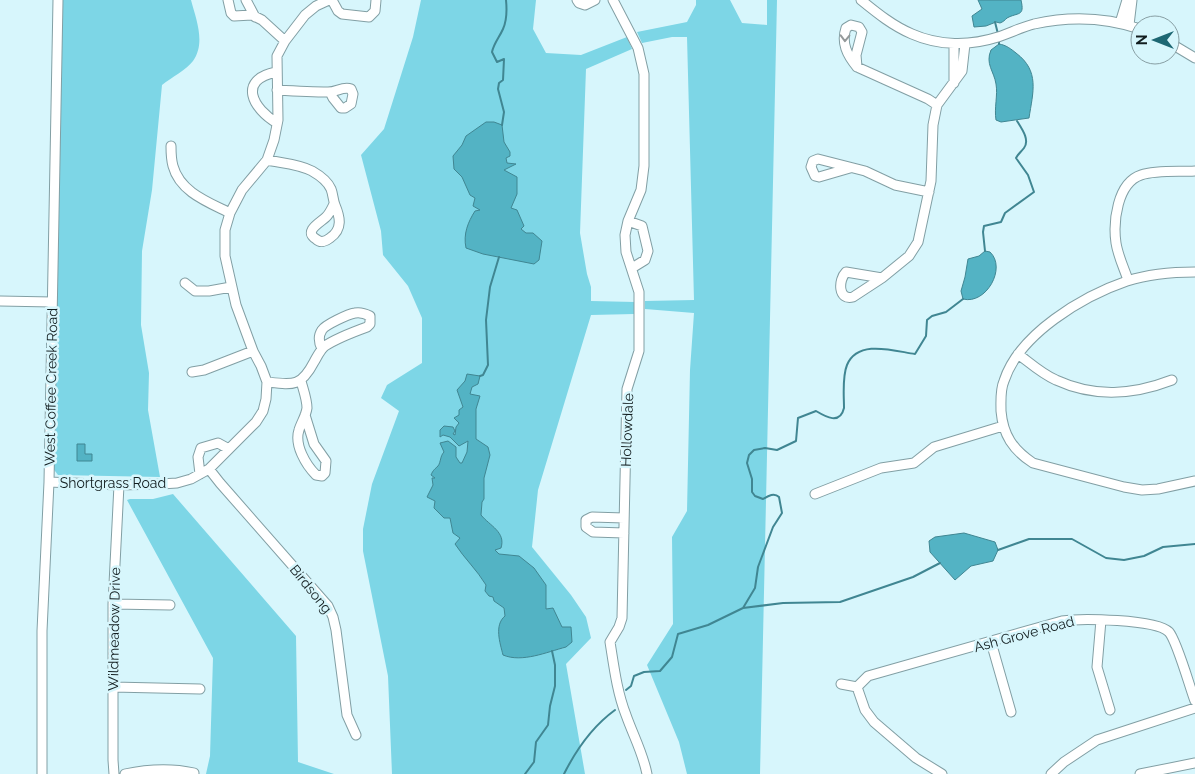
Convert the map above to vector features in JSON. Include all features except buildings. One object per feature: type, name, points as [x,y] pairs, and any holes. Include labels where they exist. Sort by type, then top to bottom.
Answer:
[{"type":"street","name":"West Coffee Creek Road","points":[[42,774],[42,631],[49,482],[58,0]]},
{"type":"street","points":[[228,0],[231,13],[234,16],[252,15],[262,20],[285,41]]},
{"type":"street","points":[[246,0],[255,17]]},
{"type":"street","points":[[331,0],[342,14],[365,17],[369,17],[375,11],[376,0]]},
{"type":"street","name":"Shortgrass Road","points":[[49,482],[119,485],[177,483],[191,479],[209,469],[256,422],[263,411],[267,382],[253,351],[231,287],[225,256],[225,241],[230,212],[242,190],[267,160],[274,140],[277,123],[276,56],[305,15],[316,6],[331,0]]},
{"type":"street","points":[[578,0],[579,3],[585,4],[595,0]]},
{"type":"street","name":"Hollowdale","points":[[613,0],[638,48],[644,74],[644,166],[641,190],[628,221],[625,235],[626,252],[640,292],[639,351],[627,389],[622,618],[610,642],[619,692],[645,762],[647,774]]},
{"type":"street","points":[[861,0],[886,20],[912,35],[954,44],[988,40],[1033,25],[1052,21],[1086,18],[1130,26]]},
{"type":"street","points":[[1124,24],[1124,3],[1127,0]]},
{"type":"street","points":[[1124,24],[1132,0]]},
{"type":"street","points":[[954,44],[954,83]]},
{"type":"street","points":[[882,278],[909,256],[918,242],[929,192],[932,169],[933,125],[937,105],[962,71],[965,44]]},
{"type":"street","points":[[1180,49],[1195,58]]},
{"type":"street","points":[[857,66],[937,105]]},
{"type":"street","points":[[276,72],[258,78],[252,89],[262,113],[277,123]]},
{"type":"street","points":[[276,90],[330,92]]},
{"type":"street","points":[[171,146],[172,164],[177,177],[199,198],[230,212]]},
{"type":"street","points":[[267,160],[303,167],[313,171],[324,179],[331,190],[334,204]]},
{"type":"street","points":[[850,168],[864,171],[895,185],[929,192]]},
{"type":"street","points":[[1128,280],[1116,244],[1118,207],[1121,194],[1130,180],[1141,175],[1195,171]]},
{"type":"street","points":[[628,221],[642,226],[648,252],[645,260],[632,268]]},
{"type":"street","points":[[1195,272],[1158,274],[1128,280],[1087,297],[1047,324],[1018,354],[1007,372],[1001,397],[1005,433],[1013,447],[1033,463],[1046,468],[1142,490],[1164,488],[1195,481]]},
{"type":"street","points":[[185,282],[195,291],[209,291],[231,287]]},
{"type":"street","points":[[0,301],[52,302]]},
{"type":"street","points":[[267,382],[282,384],[301,381],[309,372],[325,346],[367,327],[370,324],[370,316],[354,313],[322,329],[319,340],[322,350]]},
{"type":"street","points":[[192,372],[204,370],[253,351]]},
{"type":"street","points":[[1018,354],[1056,380],[1089,391],[1132,392],[1148,389],[1172,380]]},
{"type":"street","points":[[301,381],[307,408],[298,431],[298,439],[310,469],[316,475],[322,476],[325,473],[326,461],[314,444],[305,415]]},
{"type":"street","points":[[815,494],[881,468],[914,463],[934,447],[1003,426]]},
{"type":"street","points":[[200,474],[198,457],[201,448],[218,443],[229,449]]},
{"type":"street","name":"Birdsong","points":[[209,469],[328,606],[336,630],[347,715],[356,735]]},
{"type":"street","name":"Wildmeadow Drive","points":[[114,774],[112,760],[113,604],[119,485]]},
{"type":"street","points":[[624,518],[592,518],[586,520],[586,527],[592,532],[624,533]]},
{"type":"street","points":[[113,604],[170,605]]},
{"type":"street","name":"Ash Grove Road","points":[[857,687],[868,676],[1062,621],[1075,619],[1101,620],[1152,625],[1169,632],[1195,702]]},
{"type":"street","points":[[1101,620],[1097,667],[1110,710]]},
{"type":"street","points":[[991,642],[1011,712]]},
{"type":"street","points":[[842,684],[857,687],[865,710],[874,722],[916,758],[942,774]]},
{"type":"street","points":[[113,687],[200,689]]},
{"type":"street","points":[[1051,774],[1064,762],[1097,740],[1195,708]]},
{"type":"street","points":[[1140,774],[1195,763]]},
{"type":"street","points":[[125,774],[157,770],[194,772]]},
{"type":"shaded area","points":[[62,0],[191,0],[199,31],[199,47],[193,61],[162,85],[152,190],[142,251],[141,325],[149,373],[148,410],[160,477],[58,475],[52,467]]},
{"type":"shaded area","points":[[421,0],[536,0],[533,29],[546,53],[581,55],[627,37],[632,49],[586,69],[580,233],[591,287],[591,301],[635,302],[634,314],[591,315],[538,490],[532,547],[571,595],[586,617],[591,638],[566,664],[585,774],[392,774],[388,676],[363,551],[363,529],[372,484],[399,411],[381,398],[387,385],[422,363],[422,318],[408,286],[383,255],[381,231],[361,155],[384,129],[413,37]]},
{"type":"shaded area","points":[[696,0],[730,0],[742,23],[767,25],[767,0],[777,0],[760,774],[687,774],[679,742],[647,665],[673,624],[672,537],[687,511],[690,370],[694,313],[645,309],[645,301],[694,300],[687,37],[672,37],[642,43],[637,32],[687,22],[696,5]]},
{"type":"shaded area","points":[[978,0],[1021,0],[1022,9],[1020,13],[1007,18],[1003,22],[974,27],[972,16],[982,9]]},
{"type":"shaded area","points":[[999,44],[1006,46],[1014,52],[1029,67],[1032,75],[1033,91],[1029,118],[1001,122],[996,120],[996,88],[989,55],[991,50]]},
{"type":"shaded area","points":[[486,122],[502,125],[504,142],[510,152],[510,156],[506,158],[507,163],[516,164],[504,170],[517,177],[517,194],[511,208],[517,210],[524,226],[521,229],[526,233],[533,233],[542,241],[539,260],[534,264],[483,254],[466,248],[465,238],[468,224],[475,211],[480,210],[473,206],[475,198],[470,195],[462,177],[454,169],[453,156],[462,145],[466,136]]},
{"type":"shaded area","points":[[985,251],[990,252],[995,259],[995,275],[991,284],[979,296],[963,299],[961,291],[968,259],[979,256]]},
{"type":"shaded area","points":[[467,374],[480,376],[478,384],[472,387],[470,394],[480,396],[476,409],[476,439],[488,447],[490,455],[484,478],[484,499],[481,515],[499,533],[501,538],[501,548],[495,550],[499,554],[519,556],[534,568],[546,585],[546,609],[553,608],[562,627],[571,627],[572,642],[566,647],[526,657],[518,658],[503,655],[499,640],[499,629],[505,616],[504,608],[485,591],[486,585],[479,574],[455,544],[460,538],[453,533],[450,518],[444,518],[434,508],[435,501],[427,497],[433,485],[432,478],[435,478],[431,475],[439,464],[444,452],[440,443],[448,441],[456,447],[456,457],[460,463],[462,463],[467,452],[468,441],[459,446],[450,437],[443,435],[440,437],[440,430],[444,426],[453,427],[455,431],[453,434],[455,435],[456,427],[459,423],[454,418],[459,415],[459,410],[463,407],[457,390],[465,381]]},
{"type":"shaded area","points":[[77,444],[85,444],[85,454],[92,454],[92,461],[77,461]]},
{"type":"shaded area","points":[[173,494],[296,636],[298,762],[334,774],[206,774],[210,756],[213,658],[127,500],[153,499]]},
{"type":"shaded area","points":[[964,533],[995,542],[998,550],[993,561],[971,566],[955,580],[930,552],[929,541],[935,537]]},
{"type":"waterway","points":[[502,125],[504,112],[498,89],[499,83],[503,80],[504,59],[497,62],[492,52],[505,22],[506,0]]},
{"type":"waterway","points":[[995,22],[998,34]]},
{"type":"waterway","points":[[999,39],[999,44]]},
{"type":"waterway","points":[[985,251],[984,226],[1001,222],[1005,213],[1034,192],[1028,175],[1016,158],[1026,145],[1025,134],[1017,121]]},
{"type":"waterway","points":[[480,376],[483,375],[488,365],[486,320],[490,287],[499,257]]},
{"type":"waterway","points":[[743,608],[755,588],[758,567],[773,527],[782,513],[779,497],[771,495],[763,499],[755,496],[752,492],[752,479],[747,463],[749,455],[754,450],[765,448],[777,450],[796,441],[798,418],[816,411],[832,418],[839,416],[844,408],[845,370],[852,357],[868,349],[887,349],[915,354],[926,336],[927,320],[932,316],[946,312],[963,299]]},
{"type":"waterway","points":[[998,550],[1029,539],[1072,539],[1106,558],[1124,560],[1144,556],[1163,547],[1195,544]]},
{"type":"waterway","points":[[626,690],[631,686],[634,676],[644,672],[660,671],[672,657],[678,634],[708,625],[743,608],[783,603],[840,602],[913,577],[940,563]]},
{"type":"waterway","points":[[525,774],[534,762],[536,742],[548,725],[555,686],[555,665],[552,651]]},
{"type":"waterway","points":[[564,774],[586,739],[599,723],[615,710]]}]
